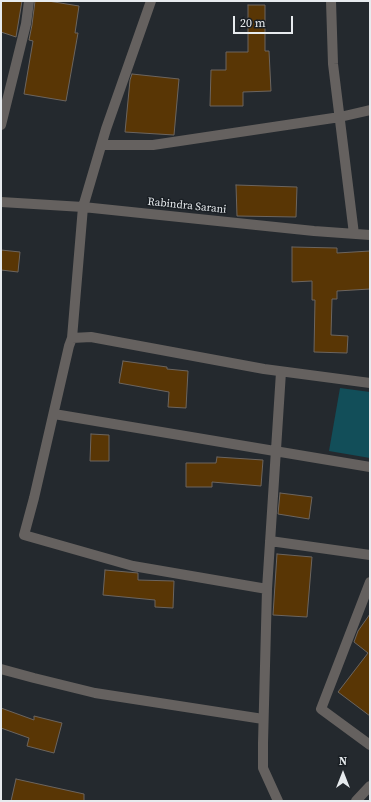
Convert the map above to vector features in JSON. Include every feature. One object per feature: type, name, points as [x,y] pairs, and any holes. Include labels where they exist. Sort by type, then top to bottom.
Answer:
[{"type":"street","points":[[1,125],[26,24],[29,1]]},
{"type":"street","points":[[151,1],[102,145],[83,207],[72,338],[24,535],[133,566],[267,589]]},
{"type":"street","points":[[331,1],[333,64],[354,234]]},
{"type":"street","points":[[102,145],[153,145],[340,117],[370,110]]},
{"type":"street","name":"Rabindra Sarani","points":[[1,202],[83,207],[306,230],[370,235]]},
{"type":"street","points":[[72,338],[90,337],[281,372],[370,383]]},
{"type":"street","points":[[278,801],[263,768],[263,719],[267,589],[281,372]]},
{"type":"street","points":[[54,414],[370,467]]},
{"type":"street","points":[[270,541],[370,555]]},
{"type":"street","points":[[370,582],[321,709],[370,745]]},
{"type":"street","points":[[1,669],[95,693],[263,719]]},
{"type":"street","points":[[356,801],[370,786]]},
{"type":"water","points":[[340,388],[370,392],[370,458],[329,451]]},
{"type":"building","points":[[1,1],[22,1],[16,37],[1,32]]},
{"type":"building","points":[[35,1],[48,1],[79,6],[75,33],[78,33],[66,101],[24,94],[33,41],[29,40]]},
{"type":"building","points":[[248,5],[265,5],[265,51],[269,51],[271,91],[243,92],[243,106],[210,106],[211,70],[226,70],[226,52],[248,52]]},
{"type":"building","points":[[132,74],[179,79],[174,135],[125,132],[130,80]]},
{"type":"building","points":[[236,185],[297,187],[296,217],[237,216]]},
{"type":"building","points":[[292,247],[337,248],[337,253],[370,251],[370,289],[337,291],[337,299],[332,299],[331,335],[348,336],[347,353],[314,352],[315,300],[312,300],[312,281],[292,282]]},
{"type":"building","points":[[1,250],[20,252],[18,272],[1,270]]},
{"type":"building","points":[[123,361],[167,367],[167,369],[188,371],[186,408],[168,407],[169,392],[119,383]]},
{"type":"building","points":[[91,434],[109,435],[109,461],[90,461]]},
{"type":"building","points":[[217,457],[263,460],[261,486],[212,482],[212,487],[186,487],[186,463],[216,463]]},
{"type":"building","points":[[280,493],[312,497],[309,519],[278,514]]},
{"type":"building","points":[[277,554],[312,557],[307,617],[273,615]]},
{"type":"building","points":[[105,570],[138,573],[138,580],[174,581],[173,608],[155,607],[155,600],[103,595]]},
{"type":"building","points":[[370,614],[370,716],[338,692],[368,653],[354,642],[358,631]]},
{"type":"building","points":[[1,708],[34,720],[34,716],[62,723],[54,753],[27,746],[29,738],[1,728]]},
{"type":"building","points":[[16,779],[84,794],[84,801],[11,801]]}]
